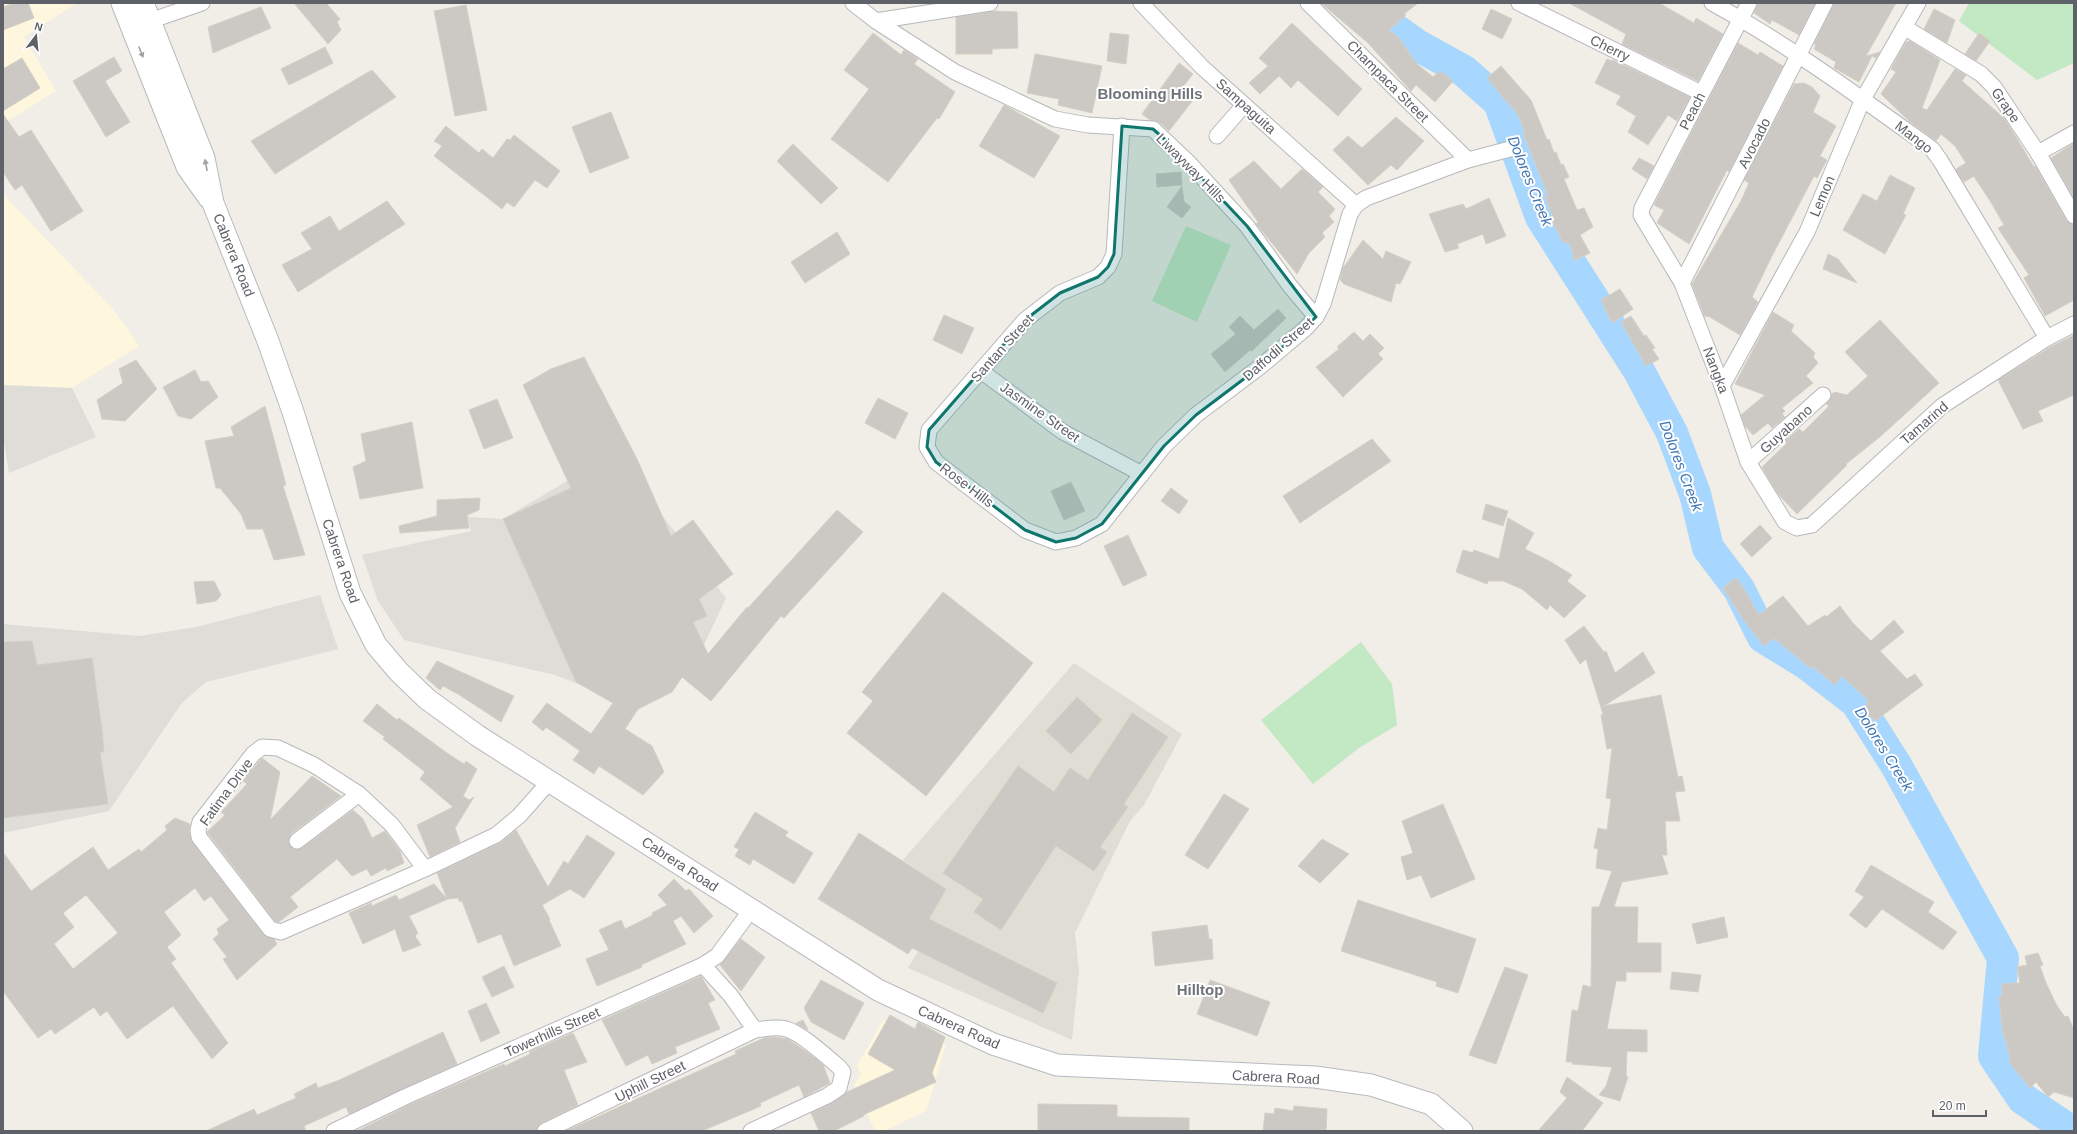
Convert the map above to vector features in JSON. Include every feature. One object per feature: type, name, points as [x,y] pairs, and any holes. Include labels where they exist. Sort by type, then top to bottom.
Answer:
[{"type":"main road","name":"Cabrera Road","points":[[122,3],[187,167],[213,203]]},
{"type":"main road","name":"Cabrera Road","points":[[146,11],[204,158],[213,203],[268,341],[293,412],[350,593],[376,645],[427,699],[478,736],[878,990],[993,1044],[1057,1065],[1315,1078],[1371,1085],[1431,1104],[1462,1131]]},
{"type":"street","points":[[131,28],[146,11],[202,3]]},
{"type":"street","name":"Liwayway Hills","points":[[854,3],[876,21],[955,72],[1055,119],[1088,125],[1153,129],[1169,143],[1247,226],[1290,286],[1316,317]]},
{"type":"street","points":[[876,21],[990,3]]},
{"type":"street","name":"Sampaguita","points":[[1141,3],[1202,67],[1356,205]]},
{"type":"street","name":"Champaca Street","points":[[1308,3],[1468,160]]},
{"type":"street","name":"Cherry","points":[[1519,3],[1701,93]]},
{"type":"street","name":"Mango","points":[[1712,3],[1741,19],[1799,56],[1863,99],[1932,149],[2047,338]]},
{"type":"street","name":"Peach","points":[[1643,220],[1641,215],[1642,208],[1749,3]]},
{"type":"street","name":"Avocado","points":[[1682,283],[1825,3]]},
{"type":"street","name":"Lemon","points":[[1722,386],[1807,232],[1863,99],[1918,3]]},
{"type":"street","name":"Grape","points":[[1904,27],[1981,74],[1994,87],[2038,153],[2074,216]]},
{"type":"street","points":[[1217,136],[1244,105]]},
{"type":"street","name":"Santan Street","points":[[929,430],[1025,320],[1060,293],[1098,277],[1108,267],[1114,254],[1122,126]]},
{"type":"street","points":[[2038,153],[2074,133]]},
{"type":"street","points":[[1356,205],[1366,198],[1468,160],[1510,149]]},
{"type":"street","name":"Daffodil Street","points":[[1025,530],[1056,542],[1076,538],[1102,524],[1164,446],[1196,415],[1261,366],[1316,317],[1323,304],[1350,214],[1356,205]]},
{"type":"street","name":"Nangka","points":[[1643,220],[1682,283],[1722,386],[1748,462],[1785,522]]},
{"type":"street","name":"Tamarind","points":[[1785,522],[1798,528],[1812,525],[1942,406],[2047,338],[2074,324]]},
{"type":"street","name":"Jasmine Street","points":[[982,371],[1063,432],[1142,474]]},
{"type":"street","name":"Guyabano","points":[[1748,462],[1823,395]]},
{"type":"street","name":"Rose Hills","points":[[929,430],[927,447],[936,462],[1025,530]]},
{"type":"street","name":"Fatima Drive","points":[[425,869],[392,825],[359,794],[314,765],[278,748],[262,747],[254,754],[200,822],[198,830],[199,837],[270,929],[281,932],[425,869],[502,832],[550,781]]},
{"type":"street","points":[[297,841],[359,794]]},
{"type":"street","name":"Towerhills Street","points":[[340,1130],[381,1108],[703,964],[717,956],[751,910]]},
{"type":"street","points":[[703,964],[731,996],[755,1030],[773,1028],[787,1029],[798,1035],[839,1067],[843,1072],[839,1088],[827,1096],[751,1131]]},
{"type":"street","name":"Uphill Street","points":[[545,1131],[755,1030]]},
{"type":"highlighted area","points":[[1122,126],[1153,129],[1169,143],[1247,226],[1316,317],[1261,366],[1196,415],[1164,446],[1102,524],[1076,538],[1056,542],[1025,530],[936,462],[927,447],[929,430],[1025,320],[1060,293],[1098,277],[1108,267],[1114,254]]},
{"type":"shaded area","points":[[3,3],[77,3],[24,37],[56,91],[3,124]]},
{"type":"shaded area","points":[[3,194],[114,310],[139,346],[72,388],[3,385]]},
{"type":"shaded area","points":[[3,385],[72,388],[96,437],[9,473],[3,437]]},
{"type":"shaded area","points":[[614,453],[726,598],[704,645],[672,692],[631,713],[581,685],[555,675],[404,640],[378,601],[362,555],[471,531],[468,517],[503,519]]},
{"type":"shaded area","points":[[320,595],[338,649],[206,682],[181,704],[109,811],[3,833],[3,624],[139,636],[196,627]]},
{"type":"shaded area","points":[[1074,663],[1182,734],[1144,805],[1130,821],[1075,933],[1079,971],[1072,1040],[908,968],[929,933],[924,929],[946,889],[903,860]]},
{"type":"shaded area","points":[[883,1020],[911,1035],[913,1030],[946,1045],[926,1111],[884,1131],[875,1131],[854,1085],[861,1074],[857,1066]]},
{"type":"green space","points":[[1969,3],[2074,3],[2074,63],[2037,80],[1959,21]]},
{"type":"green space","points":[[1186,226],[1231,245],[1197,322],[1152,301]]},
{"type":"green space","points":[[1361,642],[1392,684],[1397,725],[1359,748],[1313,784],[1261,720]]},
{"type":"building","points":[[14,3],[28,3],[34,18],[3,30],[3,7]]},
{"type":"building","points":[[294,3],[326,3],[340,19],[337,22],[341,30],[328,44]]},
{"type":"building","points":[[1321,3],[1418,3],[1404,14],[1406,15],[1389,30],[1398,37],[1417,64],[1433,77],[1440,71],[1453,81],[1435,102],[1416,85],[1411,91],[1368,43]]},
{"type":"building","points":[[1569,3],[1659,3],[1694,23],[1696,18],[1723,34],[1698,81],[1622,44],[1626,34]]},
{"type":"building","points":[[1758,3],[1815,3],[1799,35],[1772,20],[1770,24],[1754,13]]},
{"type":"building","points":[[1834,3],[1896,3],[1866,56],[1880,52],[1876,58],[1872,56],[1859,82],[1834,68],[1836,62],[1814,49],[1816,45],[1814,44]]},
{"type":"building","points":[[466,5],[487,110],[455,116],[434,11]]},
{"type":"building","points":[[261,7],[271,28],[213,53],[208,27]]},
{"type":"building","points":[[1491,9],[1512,19],[1502,39],[1482,29]]},
{"type":"building","points":[[1934,9],[1955,20],[1947,43],[1924,29]]},
{"type":"building","points":[[994,11],[1017,12],[1018,48],[992,49],[992,54],[956,54],[956,17]]},
{"type":"building","points":[[1292,23],[1362,89],[1338,116],[1298,80],[1291,88],[1279,76],[1260,94],[1249,83],[1268,66],[1259,58]]},
{"type":"building","points":[[873,33],[901,55],[904,50],[918,59],[914,64],[955,92],[939,119],[937,118],[888,182],[831,139],[869,89],[844,70]]},
{"type":"building","points":[[1110,33],[1129,35],[1126,64],[1107,61]]},
{"type":"building","points":[[1979,33],[1990,41],[1976,61],[1965,54]]},
{"type":"building","points":[[1910,41],[1940,60],[1922,108],[1927,110],[1955,69],[1966,75],[1962,81],[2005,119],[2034,167],[2035,166],[2066,220],[2074,225],[2074,300],[2045,316],[2024,278],[2029,275],[1998,228],[2004,225],[1992,204],[1974,176],[1964,182],[1959,175],[1956,169],[1966,163],[1955,146],[1941,134],[1936,141],[1909,121],[1881,94],[1896,72],[1891,69],[1906,42]]},
{"type":"building","points":[[1738,43],[1758,55],[1760,52],[1783,66],[1729,172],[1727,170],[1689,244],[1657,223],[1664,210],[1654,205]]},
{"type":"building","points":[[325,47],[333,63],[289,85],[281,69]]},
{"type":"building","points":[[1035,54],[1102,66],[1092,113],[1058,105],[1059,99],[1027,93]]},
{"type":"building","points":[[114,57],[122,71],[105,81],[130,122],[106,137],[73,81]]},
{"type":"building","points":[[22,58],[40,88],[3,111],[3,69]]},
{"type":"building","points":[[1607,59],[1613,60],[1690,97],[1677,121],[1668,115],[1648,145],[1628,132],[1636,116],[1616,104],[1621,96],[1595,83]]},
{"type":"building","points":[[1179,63],[1193,74],[1181,89],[1193,100],[1169,131],[1159,122],[1150,120],[1142,114]]},
{"type":"building","points":[[1501,66],[1531,100],[1547,140],[1549,139],[1554,153],[1556,152],[1561,165],[1563,164],[1569,177],[1564,179],[1577,210],[1584,208],[1593,227],[1580,235],[1590,253],[1573,261],[1573,252],[1568,241],[1564,244],[1552,221],[1554,220],[1545,196],[1548,195],[1523,133],[1525,132],[1518,115],[1487,78]]},
{"type":"building","points":[[372,70],[396,97],[275,174],[251,141]]},
{"type":"building","points":[[1804,83],[1812,87],[1820,96],[1813,112],[1836,126],[1820,156],[1827,160],[1817,178],[1814,176],[1771,258],[1752,297],[1758,302],[1740,335],[1708,316],[1705,317],[1692,284],[1741,201],[1749,183],[1744,180],[1794,84]]},
{"type":"building","points":[[1004,105],[1060,136],[1034,178],[979,146]]},
{"type":"building","points":[[611,112],[629,158],[590,173],[572,127]]},
{"type":"building","points":[[3,114],[19,137],[31,130],[83,211],[51,231],[22,185],[15,190],[3,172]]},
{"type":"building","points":[[1396,117],[1424,141],[1397,170],[1391,165],[1368,185],[1333,150],[1348,136],[1362,148]]},
{"type":"building","points":[[446,126],[479,153],[482,149],[493,158],[507,139],[510,140],[514,135],[560,171],[547,188],[535,180],[514,207],[507,202],[502,209],[434,156],[442,146],[434,141]]},
{"type":"building","points":[[2074,143],[2074,198],[2051,158]]},
{"type":"building","points":[[793,144],[838,188],[821,204],[777,161]]},
{"type":"building","points":[[1639,158],[1654,166],[1647,179],[1632,169]]},
{"type":"building","points":[[1254,161],[1281,189],[1302,169],[1323,187],[1318,192],[1335,209],[1329,216],[1334,222],[1322,233],[1325,237],[1309,253],[1297,274],[1256,224],[1258,222],[1229,180]]},
{"type":"building","points":[[1181,172],[1182,185],[1157,187],[1156,174]]},
{"type":"building","points":[[1890,175],[1915,188],[1903,214],[1906,215],[1885,254],[1843,230],[1863,194],[1877,201]]},
{"type":"building","points":[[1182,186],[1184,202],[1191,207],[1182,218],[1167,207]]},
{"type":"building","points":[[1489,198],[1506,236],[1486,244],[1483,234],[1457,244],[1459,248],[1445,252],[1429,214],[1463,204],[1466,209]]},
{"type":"building","points":[[387,201],[405,224],[298,292],[282,265],[312,249],[301,233],[330,216],[339,231]]},
{"type":"building","points":[[837,232],[850,254],[805,283],[791,262]]},
{"type":"building","points":[[1363,240],[1383,259],[1386,251],[1411,262],[1400,284],[1396,283],[1391,302],[1344,284],[1340,280],[1343,268]]},
{"type":"building","points":[[1828,254],[1838,259],[1857,283],[1823,269]]},
{"type":"building","points":[[1620,289],[1633,309],[1612,323],[1601,300]]},
{"type":"building","points":[[1278,309],[1286,318],[1252,351],[1250,350],[1225,372],[1211,354],[1236,334],[1229,327],[1240,316],[1254,330]]},
{"type":"building","points":[[1773,312],[1794,325],[1791,331],[1815,353],[1813,357],[1818,363],[1806,376],[1813,383],[1782,408],[1785,411],[1782,414],[1785,417],[1772,428],[1768,423],[1753,435],[1745,426],[1741,415],[1765,395],[1735,384]]},
{"type":"building","points":[[944,315],[974,328],[962,354],[933,340]]},
{"type":"building","points":[[1631,316],[1644,336],[1646,335],[1655,348],[1652,349],[1659,359],[1646,366],[1621,322]]},
{"type":"building","points":[[1880,320],[1939,383],[1881,436],[1846,464],[1847,465],[1797,514],[1778,494],[1762,467],[1787,443],[1785,441],[1799,429],[1803,432],[1829,406],[1826,404],[1834,392],[1847,395],[1868,376],[1845,352]]},
{"type":"building","points":[[1354,332],[1363,341],[1370,334],[1384,348],[1378,354],[1383,359],[1343,397],[1316,367],[1339,349],[1337,347]]},
{"type":"building","points":[[2074,335],[2074,395],[2038,411],[2043,421],[2023,429],[1998,380],[2052,346]]},
{"type":"building","points":[[584,357],[637,459],[671,536],[693,520],[733,574],[699,599],[707,616],[693,622],[708,654],[747,607],[748,608],[837,510],[863,532],[784,618],[781,616],[711,701],[682,677],[672,692],[638,709],[625,729],[652,746],[664,772],[643,795],[599,766],[594,774],[573,760],[580,751],[546,727],[543,731],[532,722],[547,703],[591,734],[613,703],[576,682],[503,519],[571,488],[523,385],[551,369]]},
{"type":"building","points":[[136,360],[157,389],[125,421],[102,419],[97,400],[123,383],[119,369]]},
{"type":"building","points":[[195,370],[201,382],[208,381],[218,397],[191,419],[178,416],[163,387]]},
{"type":"building","points":[[878,398],[908,413],[895,439],[865,423]]},
{"type":"building","points":[[497,399],[513,438],[484,449],[469,410]]},
{"type":"building","points":[[265,406],[286,485],[283,486],[305,555],[274,560],[263,529],[247,529],[241,514],[220,488],[216,488],[205,441],[234,436],[231,427]]},
{"type":"building","points":[[412,422],[423,488],[360,499],[353,467],[366,461],[361,434]]},
{"type":"building","points":[[1372,439],[1391,461],[1300,523],[1283,496]]},
{"type":"building","points":[[1071,482],[1085,511],[1064,520],[1051,491]]},
{"type":"building","points":[[1171,488],[1188,501],[1179,514],[1161,501]]},
{"type":"building","points":[[480,498],[479,510],[467,515],[469,528],[400,533],[399,526],[437,516],[437,500]]},
{"type":"building","points":[[1486,504],[1508,511],[1503,526],[1482,519]]},
{"type":"building","points":[[1508,518],[1534,533],[1525,549],[1551,562],[1572,575],[1567,581],[1586,596],[1564,618],[1550,605],[1547,610],[1522,589],[1503,581],[1488,581],[1487,584],[1456,572],[1463,550],[1473,553],[1474,550],[1499,559]]},
{"type":"building","points":[[1760,525],[1772,538],[1752,557],[1740,544]]},
{"type":"building","points":[[1128,535],[1147,575],[1123,586],[1104,546]]},
{"type":"building","points":[[1736,578],[1759,615],[1783,596],[1808,626],[1825,615],[1826,617],[1840,606],[1852,622],[1871,641],[1894,620],[1904,632],[1880,651],[1907,679],[1915,674],[1923,685],[1875,721],[1862,709],[1869,701],[1842,676],[1835,685],[1812,666],[1810,668],[1774,638],[1764,646],[1743,619],[1723,588]]},
{"type":"building","points":[[214,581],[221,595],[216,601],[197,604],[194,582]]},
{"type":"building","points":[[943,592],[1033,663],[926,796],[847,733],[873,701],[862,692]]},
{"type":"building","points":[[1584,626],[1604,652],[1606,651],[1615,673],[1643,652],[1655,673],[1604,706],[1661,695],[1678,777],[1682,776],[1685,791],[1675,792],[1680,821],[1665,821],[1667,855],[1662,855],[1668,874],[1622,882],[1614,907],[1638,907],[1637,943],[1661,943],[1661,972],[1626,972],[1626,981],[1616,981],[1607,1029],[1647,1030],[1647,1052],[1627,1051],[1626,1076],[1628,1077],[1620,1101],[1599,1095],[1606,1086],[1612,1067],[1572,1064],[1573,1062],[1566,1062],[1572,1010],[1578,1011],[1583,985],[1591,987],[1592,907],[1599,907],[1612,871],[1596,868],[1598,849],[1594,848],[1598,828],[1607,830],[1611,799],[1606,798],[1612,748],[1607,749],[1601,715],[1603,714],[1586,659],[1580,664],[1565,640]]},
{"type":"building","points":[[32,641],[37,665],[92,658],[104,752],[100,752],[108,804],[3,818],[3,642]]},
{"type":"building","points":[[437,661],[514,696],[501,722],[443,686],[440,690],[426,678]]},
{"type":"building","points":[[1077,697],[1102,720],[1071,754],[1046,731]]},
{"type":"building","points":[[377,704],[397,720],[399,718],[447,753],[464,764],[466,761],[477,769],[463,796],[469,800],[474,797],[455,828],[460,842],[430,857],[417,825],[453,807],[420,779],[425,772],[383,739],[385,737],[363,721]]},
{"type":"building","points":[[1132,713],[1168,737],[1124,804],[1128,807],[1100,847],[1107,852],[1094,871],[1056,846],[1001,930],[974,912],[983,899],[943,873],[1018,766],[1054,792],[1070,768],[1088,780]]},
{"type":"building","points":[[262,758],[280,772],[270,820],[312,776],[341,796],[291,834],[288,842],[293,849],[302,848],[353,810],[363,819],[372,838],[385,831],[400,851],[404,863],[387,871],[386,868],[371,876],[367,869],[352,876],[337,859],[290,897],[298,907],[279,922],[275,921],[207,832],[225,815],[221,812],[247,784],[243,781]]},
{"type":"building","points":[[1224,794],[1249,809],[1208,869],[1185,855]]},
{"type":"building","points":[[1443,804],[1475,879],[1431,898],[1421,875],[1407,880],[1401,857],[1413,853],[1402,821]]},
{"type":"building","points":[[755,812],[788,832],[785,836],[813,853],[794,884],[753,859],[750,865],[735,856],[739,849],[734,847]]},
{"type":"building","points":[[175,818],[190,824],[189,831],[192,842],[263,934],[274,939],[277,944],[237,980],[223,959],[227,957],[213,939],[219,934],[217,929],[229,920],[211,896],[204,901],[195,888],[164,912],[181,935],[167,947],[176,959],[171,963],[228,1043],[212,1059],[173,1006],[127,1039],[107,1011],[100,1016],[94,1007],[55,1034],[51,1029],[38,1038],[3,991],[3,852],[31,891],[93,847],[108,870],[139,849],[141,852],[167,830],[165,826]],"holes":[[[86,895],[118,933],[73,969],[54,944],[74,927],[63,913]]]},
{"type":"building","points":[[516,830],[548,887],[564,861],[568,864],[587,835],[615,853],[584,898],[570,889],[542,905],[550,919],[549,920],[561,946],[514,966],[501,934],[478,943],[462,901],[460,902],[458,898],[448,899],[409,916],[418,933],[415,936],[421,945],[403,952],[395,929],[363,944],[349,913],[371,903],[372,906],[396,895],[399,900],[434,884],[447,899],[437,873],[500,843]]},
{"type":"building","points":[[859,833],[946,889],[929,919],[1057,983],[1043,1013],[912,948],[908,954],[818,899]]},
{"type":"building","points":[[1322,839],[1349,854],[1320,883],[1298,866]]},
{"type":"building","points":[[1871,865],[1934,902],[1928,912],[1957,932],[1943,950],[1882,909],[1866,928],[1849,915],[1864,897],[1855,891]]},
{"type":"building","points":[[674,879],[686,891],[689,889],[713,916],[694,933],[681,916],[673,921],[686,944],[641,965],[642,967],[597,986],[586,959],[609,950],[599,930],[621,920],[625,929],[653,915],[652,913],[667,905],[658,895]]},
{"type":"building","points":[[1358,900],[1476,939],[1458,993],[1436,986],[1437,982],[1341,951]]},
{"type":"building","points":[[1724,917],[1728,937],[1697,944],[1692,924]]},
{"type":"building","points":[[1207,925],[1209,939],[1212,939],[1213,959],[1155,966],[1152,932]]},
{"type":"building","points":[[741,939],[765,957],[741,991],[720,965]]},
{"type":"building","points":[[2038,953],[2043,965],[2040,966],[2046,983],[2057,1006],[2065,1017],[2068,1016],[2074,1030],[2074,1098],[2054,1092],[2048,1097],[2036,1082],[2030,1088],[2009,1062],[2011,1061],[2003,1035],[1999,996],[2002,996],[2002,984],[2020,983],[2017,967],[2027,965],[2025,956]]},
{"type":"building","points":[[504,966],[514,987],[492,997],[482,977]]},
{"type":"building","points":[[1505,967],[1528,975],[1496,1064],[1469,1055]]},
{"type":"building","points":[[1672,972],[1701,975],[1698,992],[1670,989]]},
{"type":"building","points":[[701,976],[715,1000],[708,1003],[720,1029],[675,1047],[677,1053],[652,1064],[648,1055],[626,1066],[602,1020]]},
{"type":"building","points":[[821,980],[864,1003],[844,1040],[811,1022],[804,1008]]},
{"type":"building","points":[[1210,980],[1270,1002],[1257,1036],[1197,1014]]},
{"type":"building","points":[[486,1003],[500,1033],[481,1042],[468,1011]]},
{"type":"building","points":[[890,1015],[915,1029],[918,1022],[945,1037],[932,1073],[936,1082],[863,1115],[864,1116],[834,1131],[819,1131],[811,1113],[832,1103],[847,1092],[895,1070],[868,1054]]},
{"type":"building","points":[[803,1020],[808,1030],[796,1023]]},
{"type":"building","points":[[443,1032],[457,1064],[349,1114],[346,1107],[304,1126],[306,1131],[206,1131],[254,1109],[257,1115],[296,1098],[294,1094],[316,1083],[318,1088],[337,1081]]},
{"type":"building","points":[[573,1033],[587,1062],[564,1070],[578,1105],[541,1123],[536,1131],[357,1131],[411,1104],[504,1064],[505,1066],[530,1054],[529,1052]]},
{"type":"building","points":[[775,1037],[788,1039],[815,1058],[823,1065],[830,1083],[804,1097],[799,1085],[760,1103],[761,1106],[702,1131],[566,1131],[736,1054],[735,1051],[764,1038]]},
{"type":"building","points":[[1567,1077],[1603,1103],[1582,1131],[1538,1131],[1567,1098],[1560,1092]]},
{"type":"building","points":[[1038,1104],[1117,1105],[1117,1117],[1189,1118],[1189,1131],[1038,1131]]},
{"type":"building","points":[[1294,1106],[1327,1109],[1326,1131],[1263,1131],[1265,1113],[1274,1114],[1275,1108],[1293,1111]]},
{"type":"waterway","name":"Dolores Creek","points":[[1368,3],[1375,15],[1417,45],[1464,71],[1499,102],[1541,217],[1639,371],[1672,433],[1695,494],[1708,548],[1739,589],[1763,637],[1807,664],[1856,702],[1896,765],[2003,958],[1994,1056],[2023,1099],[2071,1131]]},
{"type":"district","name":"Blooming Hills","points":[[1150,94]]},
{"type":"district","name":"Hilltop","points":[[1200,990]]}]
